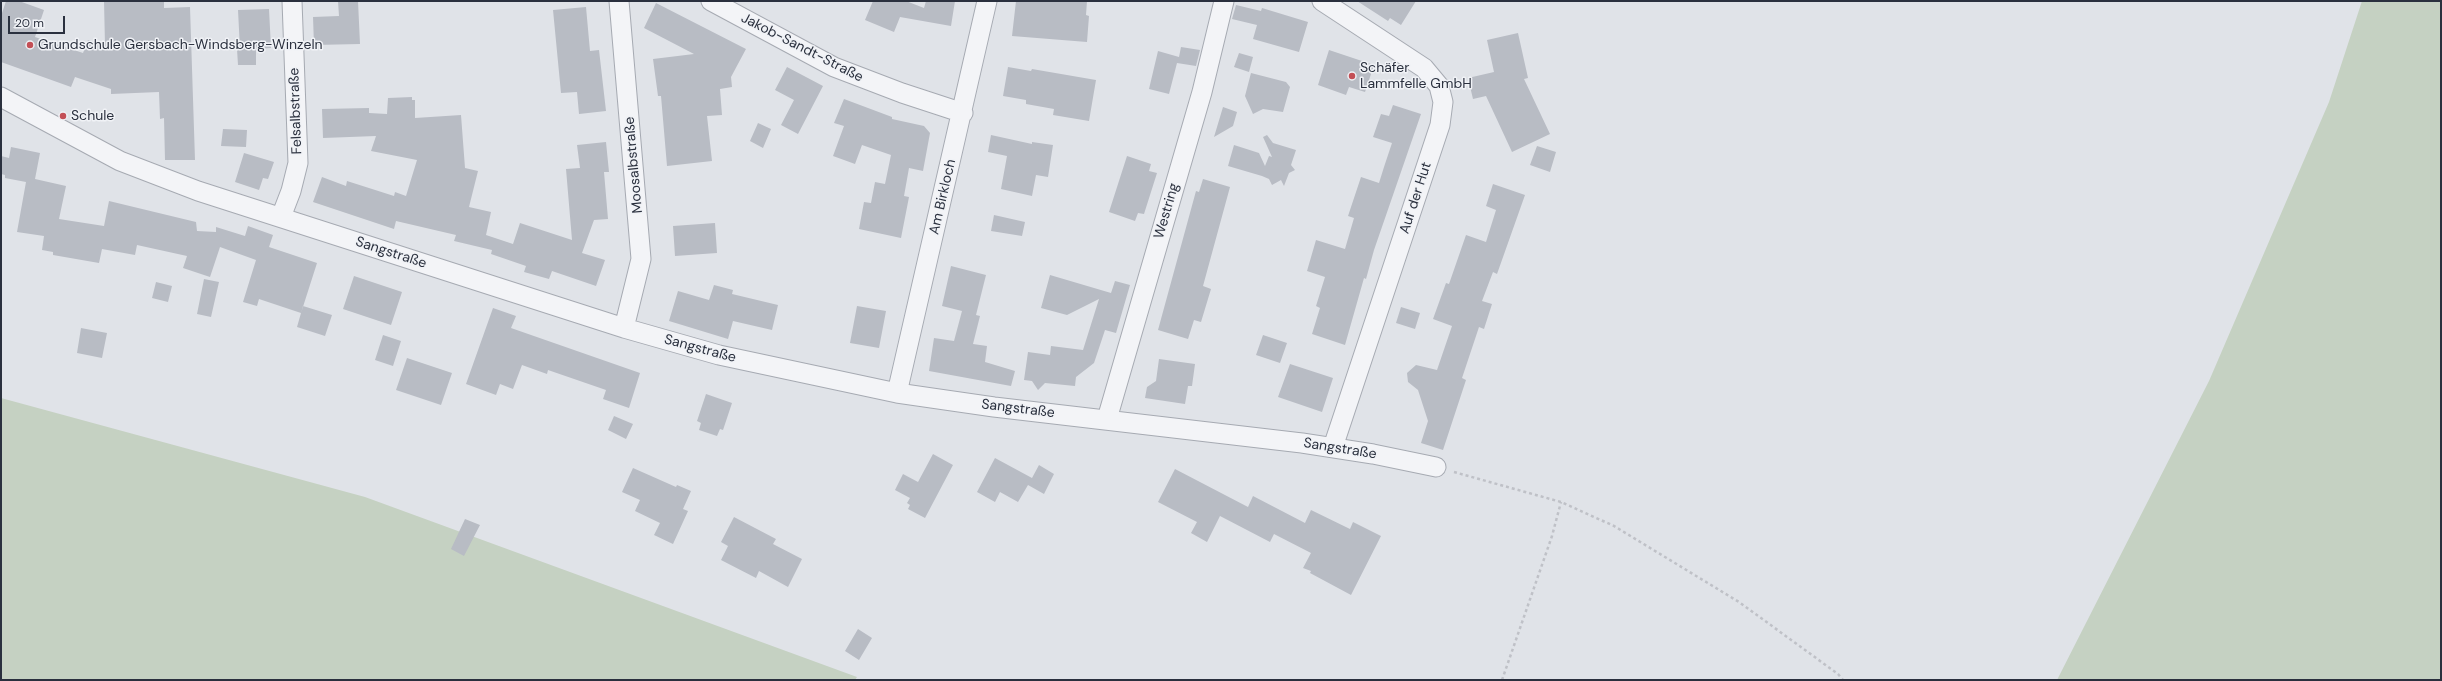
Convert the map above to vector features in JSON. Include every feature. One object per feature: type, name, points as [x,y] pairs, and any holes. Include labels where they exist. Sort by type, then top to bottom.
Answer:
[{"type":"street","name":"Felsalbstraße","points":[[281,217],[291,191],[298,163],[292,1]]},
{"type":"street","name":"Moosalbstraße","points":[[619,1],[640,244],[638,278],[624,328]]},
{"type":"street","name":"Jakob-Sandt-Straße","points":[[712,1],[834,67],[902,94],[963,113]]},
{"type":"street","name":"Am Birkloch","points":[[897,393],[963,113],[987,1]]},
{"type":"street","name":"Westring","points":[[1107,419],[1202,92],[1224,1]]},
{"type":"street","name":"Auf der Hut","points":[[1322,1],[1424,68],[1439,86],[1443,102],[1440,125],[1333,447]]},
{"type":"street","name":"Sangstraße","points":[[1,97],[120,161],[198,191],[624,328],[719,355],[897,393],[994,407],[1107,419],[1333,447],[1436,467]]},
{"type":"path","points":[[1436,467],[1561,502],[1635,537],[1733,598],[1838,674],[1843,680]]},
{"type":"path","points":[[1502,680],[1542,566],[1561,502]]},
{"type":"green space","points":[[2362,1],[2441,1],[2441,680],[2057,680],[2209,381],[2329,102]]},
{"type":"green space","points":[[1,398],[365,497],[857,677],[855,680],[1,680]]},
{"type":"building","points":[[6,1],[19,1],[44,10],[35,37],[83,53],[88,40],[105,45],[104,1],[164,1],[164,8],[190,7],[195,160],[165,160],[164,118],[160,119],[159,92],[111,94],[111,89],[75,77],[71,87],[1,62],[1,16]]},
{"type":"building","points":[[338,1],[358,1],[360,44],[314,45],[313,17],[339,16]]},
{"type":"building","points":[[873,1],[906,1],[924,8],[926,1],[955,1],[951,26],[900,17],[894,32],[865,20]]},
{"type":"building","points":[[1016,1],[1087,1],[1086,15],[1089,16],[1087,42],[1012,36]]},
{"type":"building","points":[[1357,1],[1416,1],[1401,25],[1390,18],[1388,21]]},
{"type":"building","points":[[656,3],[746,49],[731,77],[732,87],[720,89],[722,115],[707,116],[712,161],[667,166],[661,96],[658,96],[653,59],[694,54],[644,28]]},
{"type":"building","points":[[1236,5],[1261,11],[1262,8],[1308,22],[1299,52],[1253,39],[1257,25],[1232,19]]},
{"type":"building","points":[[586,7],[590,51],[599,50],[606,111],[579,114],[577,92],[561,93],[553,10]]},
{"type":"building","points":[[269,9],[271,48],[256,49],[256,65],[238,65],[237,49],[240,49],[238,10]]},
{"type":"building","points":[[1518,33],[1528,78],[1524,79],[1550,134],[1512,152],[1486,96],[1473,99],[1468,78],[1494,72],[1487,40]]},
{"type":"building","points":[[1181,47],[1200,50],[1196,66],[1177,63],[1169,94],[1149,89],[1158,51],[1179,57]]},
{"type":"building","name":"Schäfer Lammfelle GmbH","points":[[1329,50],[1374,65],[1365,92],[1349,87],[1346,95],[1318,85]]},
{"type":"building","points":[[1239,53],[1253,57],[1249,72],[1234,67]]},
{"type":"building","points":[[787,67],[823,86],[798,134],[781,125],[794,100],[775,90]]},
{"type":"building","points":[[1008,67],[1031,71],[1032,69],[1096,80],[1089,121],[1053,115],[1054,109],[1026,104],[1026,100],[1003,96]]},
{"type":"building","points":[[1251,73],[1286,82],[1290,87],[1283,112],[1263,109],[1253,114],[1245,96]]},
{"type":"building","points":[[412,97],[412,100],[415,100],[415,118],[461,115],[465,168],[478,171],[469,207],[491,212],[486,235],[513,244],[520,223],[572,240],[566,169],[580,168],[577,145],[606,142],[609,172],[604,172],[608,219],[594,220],[582,253],[605,260],[596,286],[552,271],[549,279],[524,272],[526,266],[491,254],[492,250],[454,241],[456,235],[396,221],[394,229],[313,202],[322,177],[346,186],[347,181],[394,196],[395,192],[406,196],[417,160],[371,151],[376,136],[323,138],[322,109],[369,108],[369,113],[387,114],[388,98]]},
{"type":"building","points":[[844,99],[892,117],[892,119],[924,126],[930,133],[923,171],[909,168],[904,196],[909,197],[901,238],[859,229],[864,202],[871,203],[875,182],[885,184],[891,155],[862,145],[855,164],[833,156],[844,126],[834,123]]},
{"type":"building","points":[[1393,105],[1421,114],[1374,250],[1366,279],[1364,278],[1345,345],[1312,334],[1320,308],[1316,306],[1325,277],[1307,271],[1316,240],[1345,249],[1354,218],[1348,216],[1361,177],[1379,183],[1392,143],[1373,137],[1381,114],[1389,116]]},
{"type":"building","points":[[1223,107],[1237,112],[1233,126],[1214,137]]},
{"type":"building","points":[[758,123],[771,129],[763,148],[750,141]]},
{"type":"building","points":[[223,129],[247,130],[246,147],[221,146]]},
{"type":"building","points":[[991,135],[1032,144],[1032,142],[1053,145],[1048,177],[1036,175],[1032,196],[1001,189],[1007,156],[988,152]]},
{"type":"building","points":[[1267,135],[1273,143],[1296,150],[1291,165],[1295,170],[1289,173],[1284,186],[1281,180],[1272,185],[1269,179],[1228,166],[1234,145],[1259,153],[1265,166],[1269,156],[1272,157],[1263,137]]},
{"type":"building","points":[[1537,146],[1556,152],[1550,172],[1530,165]]},
{"type":"building","points":[[11,147],[40,153],[35,179],[66,186],[59,219],[104,226],[109,201],[196,222],[197,231],[216,232],[216,227],[245,236],[248,226],[273,235],[269,247],[317,263],[301,313],[259,299],[257,306],[243,302],[256,260],[220,247],[210,277],[183,268],[187,256],[137,245],[135,255],[102,249],[99,263],[53,255],[53,252],[42,250],[44,236],[17,232],[26,182],[5,178],[5,175],[1,174],[1,156],[9,158]]},
{"type":"building","points":[[244,153],[274,162],[268,179],[263,178],[259,190],[235,182]]},
{"type":"building","points":[[1127,156],[1151,164],[1149,171],[1157,173],[1144,214],[1138,213],[1135,221],[1109,212]]},
{"type":"building","points":[[1203,179],[1230,187],[1203,286],[1211,289],[1201,322],[1194,320],[1188,339],[1158,330],[1196,191],[1199,192]]},
{"type":"building","points":[[1493,184],[1525,195],[1497,274],[1493,272],[1482,301],[1492,304],[1484,329],[1479,327],[1462,378],[1466,380],[1443,450],[1421,443],[1428,421],[1418,390],[1408,382],[1407,373],[1416,365],[1437,370],[1452,326],[1433,319],[1446,283],[1449,284],[1466,235],[1486,242],[1496,210],[1486,206]]},
{"type":"building","points":[[994,215],[1025,222],[1022,236],[991,231]]},
{"type":"building","points":[[715,223],[717,253],[675,256],[673,226]]},
{"type":"building","points":[[951,266],[986,275],[976,315],[980,316],[973,344],[987,346],[985,362],[1015,371],[1011,386],[929,371],[934,338],[954,341],[962,311],[942,306]]},
{"type":"building","points":[[1050,275],[1111,293],[1115,281],[1130,285],[1116,333],[1105,330],[1094,363],[1076,377],[1075,386],[1045,383],[1038,390],[1032,381],[1024,380],[1028,352],[1050,355],[1051,346],[1083,350],[1099,299],[1067,315],[1041,308]]},
{"type":"building","points":[[354,276],[402,292],[391,325],[343,309]]},
{"type":"building","points":[[204,279],[219,282],[211,317],[197,314]]},
{"type":"building","points":[[156,282],[172,286],[168,302],[152,298]]},
{"type":"building","points":[[714,285],[733,290],[732,294],[778,305],[772,330],[733,321],[728,339],[669,321],[678,291],[709,300]]},
{"type":"building","points":[[303,306],[332,315],[325,336],[297,327]]},
{"type":"building","points":[[857,306],[886,311],[879,348],[850,343]]},
{"type":"building","points":[[1401,307],[1420,313],[1415,329],[1396,323]]},
{"type":"building","points":[[493,308],[516,316],[511,328],[640,373],[629,408],[603,399],[606,390],[548,370],[547,374],[522,365],[513,389],[500,384],[496,395],[466,384]]},
{"type":"building","points":[[81,328],[107,333],[102,358],[77,353]]},
{"type":"building","points":[[383,335],[401,341],[393,366],[375,360]]},
{"type":"building","points":[[1263,335],[1287,343],[1280,363],[1256,355]]},
{"type":"building","points":[[407,358],[452,373],[441,405],[396,390]]},
{"type":"building","points":[[1159,359],[1195,364],[1192,386],[1188,386],[1185,404],[1145,398],[1147,387],[1156,381]]},
{"type":"building","points":[[1290,364],[1333,378],[1322,412],[1278,397]]},
{"type":"building","points":[[706,394],[732,403],[723,430],[720,429],[717,436],[699,430],[701,423],[697,421]]},
{"type":"building","points":[[614,416],[633,424],[626,439],[608,430]]},
{"type":"building","points":[[933,454],[953,465],[925,518],[908,509],[910,505],[907,503],[910,498],[895,490],[903,474],[918,482]]},
{"type":"building","points":[[995,458],[1032,478],[1039,465],[1054,474],[1044,494],[1028,485],[1018,502],[1000,492],[995,502],[977,492]]},
{"type":"building","points":[[633,468],[676,487],[677,485],[691,491],[683,509],[688,511],[673,544],[654,535],[660,523],[635,511],[640,500],[622,492]]},
{"type":"building","points":[[1175,469],[1248,507],[1253,496],[1305,523],[1311,510],[1350,529],[1353,522],[1381,536],[1351,595],[1310,573],[1311,571],[1303,568],[1311,553],[1274,534],[1270,542],[1220,516],[1207,542],[1191,533],[1197,522],[1158,502]]},
{"type":"building","points":[[734,517],[776,539],[773,544],[802,559],[788,587],[759,571],[756,578],[721,560],[728,546],[721,542]]},
{"type":"building","points":[[465,519],[480,525],[464,556],[451,549]]},
{"type":"building","points":[[858,629],[872,638],[859,660],[845,651]]},
{"type":"place","name":"Grundschule Gersbach-Windsberg-Winzeln","points":[[30,45]]},
{"type":"place","name":"Schäfer Lammfelle GmbH","points":[[1352,76]]},
{"type":"place","name":"Schule","points":[[63,116]]}]
